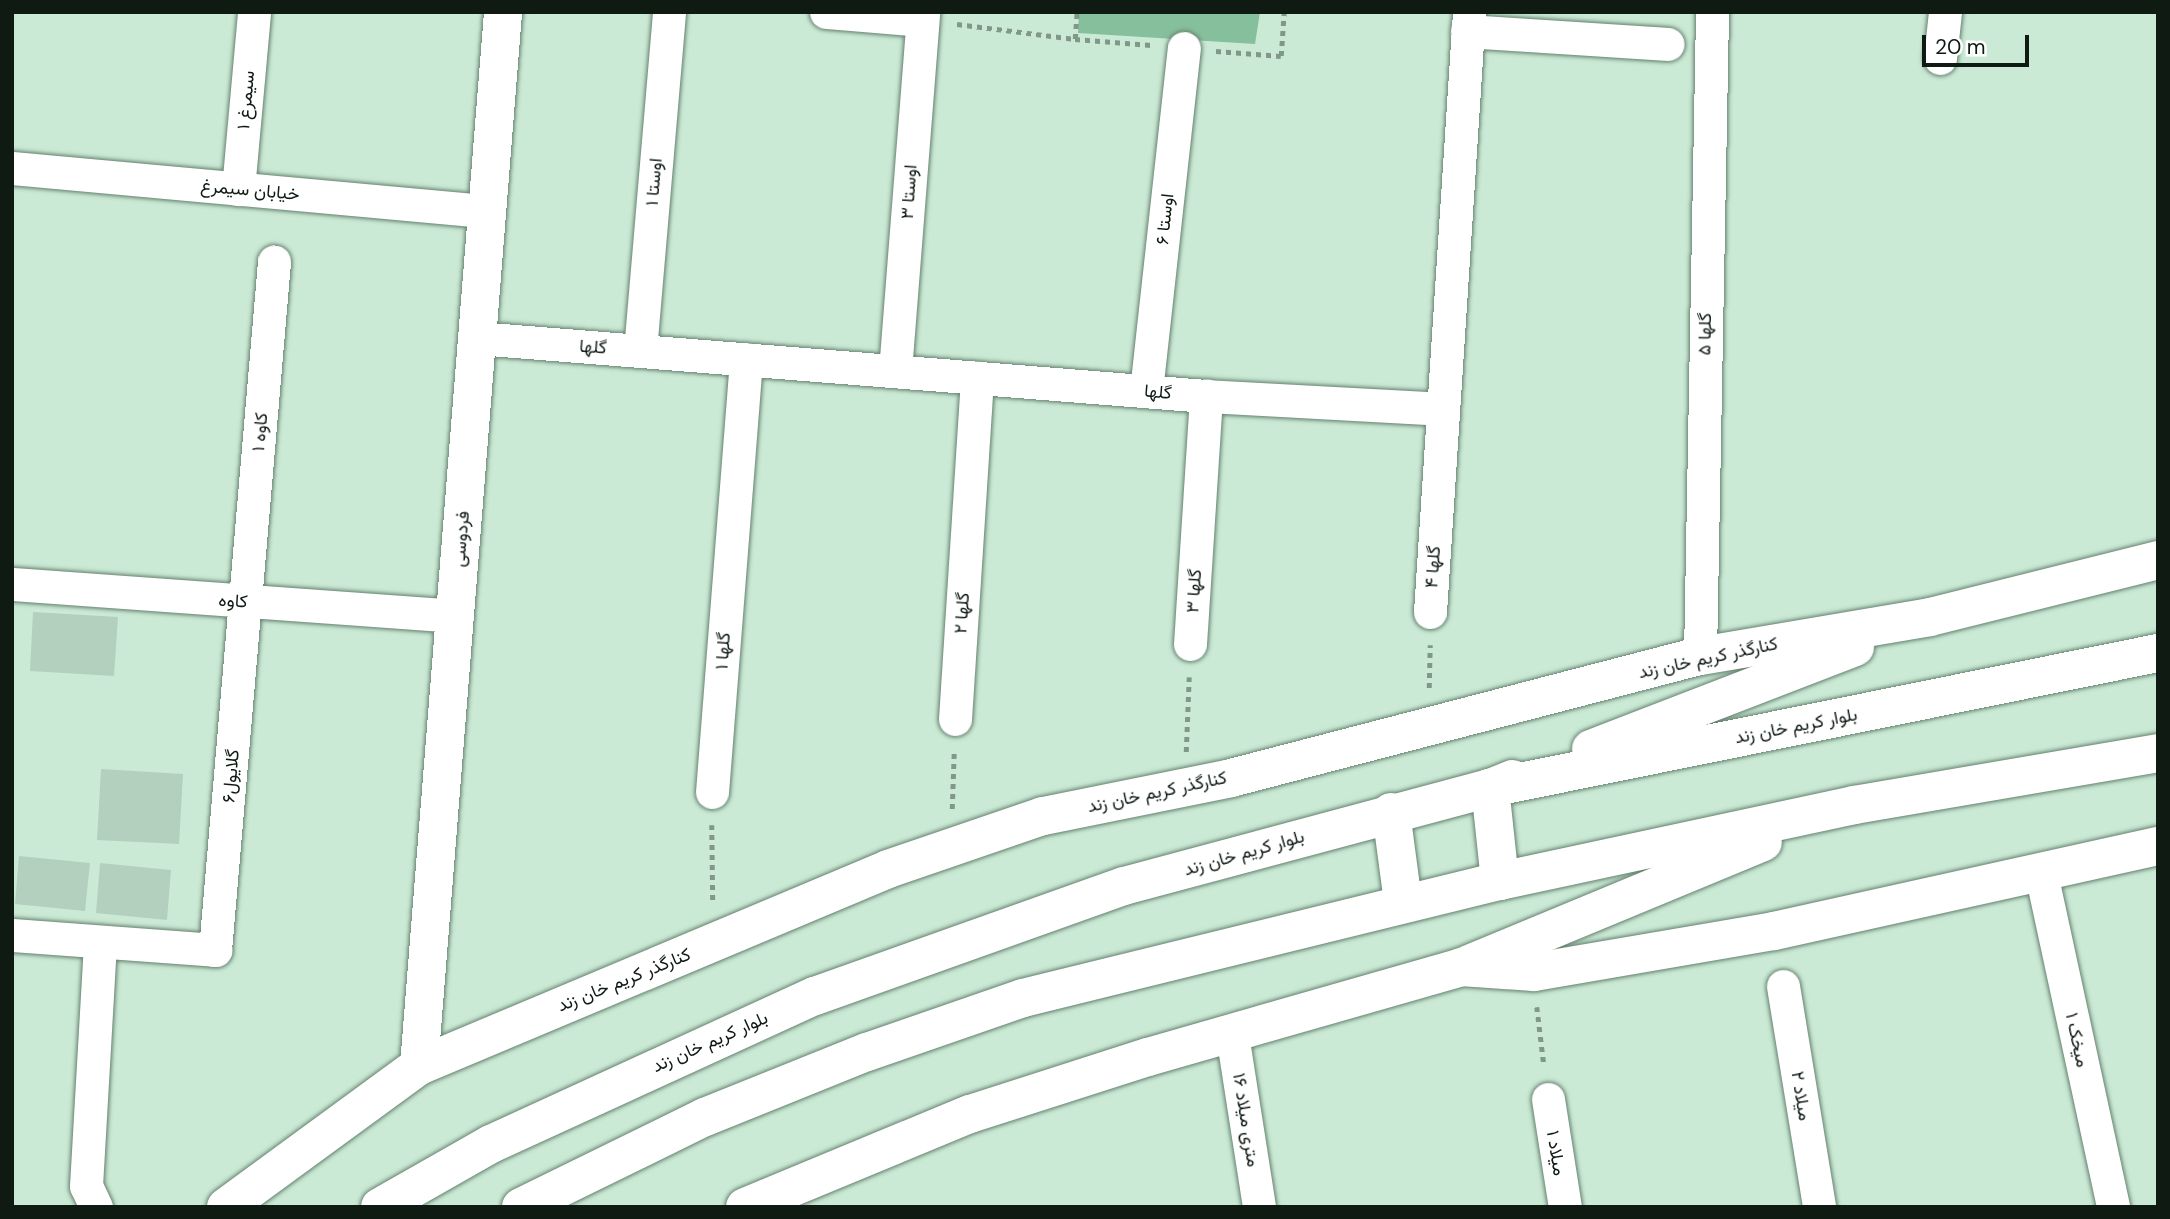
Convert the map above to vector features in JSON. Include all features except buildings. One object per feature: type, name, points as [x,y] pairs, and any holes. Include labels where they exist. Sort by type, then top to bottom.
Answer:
[{"type":"main road","name":"فردوسی","points":[[419,1066],[503,12]]},
{"type":"main road","name":"کنارگذر کریم خان زند","points":[[226,1207],[419,1066],[888,869],[1043,816],[1185,787],[1700,656],[1930,617],[2158,560]]},
{"type":"main road","points":[[1500,881],[1490,788],[1930,617]]},
{"type":"main road","name":"بلوار کریم خان زند","points":[[380,1207],[491,1144],[815,996],[1124,886],[1391,812],[1490,788],[2158,653]]},
{"type":"main road","points":[[521,1207],[705,1118],[867,1052],[997,1007],[1132,968],[1404,902],[1854,805],[2158,753]]},
{"type":"main road","points":[[745,1207],[970,1114],[1461,967],[1854,805]]},
{"type":"main road","points":[[1391,812],[1404,902]]},
{"type":"main road","points":[[1461,967],[1534,972],[1774,932],[2158,846]]},
{"type":"street","name":"سیمرغ ۱","points":[[238,189],[254,12]]},
{"type":"street","name":"اوستا ۱","points":[[640,351],[669,12]]},
{"type":"street","points":[[826,12],[922,16]]},
{"type":"street","name":"گلها ۵","points":[[1700,656],[1712,12]]},
{"type":"street","points":[[1940,58],[1945,12]]},
{"type":"street","name":"اوستا ۳","points":[[895,371],[922,16]]},
{"type":"street","points":[[1443,409],[1468,22],[1668,44]]},
{"type":"street","name":"اوستا ۶","points":[[1146,391],[1184,48]]},
{"type":"street","name":"خیابان سیمرغ","points":[[12,168],[487,211]]},
{"type":"street","name":"کاوه ۱","points":[[247,602],[274,262]]},
{"type":"street","name":"گلها","points":[[477,338],[1206,396],[1443,409]]},
{"type":"street","name":"گلها ۱","points":[[712,792],[746,359]]},
{"type":"street","name":"گلها ۲","points":[[955,719],[977,377]]},
{"type":"street","name":"گلها ۳","points":[[1190,644],[1206,396]]},
{"type":"street","name":"گلها ۴","points":[[1430,612],[1443,409]]},
{"type":"street","name":"کاوه","points":[[12,584],[455,616]]},
{"type":"street","name":"گلایول۶","points":[[100,943],[215,950],[247,602]]},
{"type":"street","name":"میخک ۱","points":[[2041,873],[2113,1207]]},
{"type":"street","points":[[12,935],[100,943],[86,1186],[96,1207]]},
{"type":"street","name":"میلاد ۲","points":[[1783,986],[1819,1207]]},
{"type":"street","name":"۱۶ متری میلاد","points":[[1233,1034],[1259,1207]]},
{"type":"street","name":"میلاد ۱","points":[[1548,1099],[1565,1207]]},
{"type":"path","points":[[922,16],[1075,39],[1077,12]]},
{"type":"path","name":"گلها ۴","points":[[1429,726],[1430,612]]},
{"type":"path","points":[[1185,787],[1190,644]]},
{"type":"path","points":[[951,848],[955,719]]},
{"type":"path","points":[[712,792],[714,943]]},
{"type":"path","points":[[1534,972],[1548,1099]]},
{"type":"green space","points":[[1079,12],[1260,12],[1255,44],[1078,33]]}]
